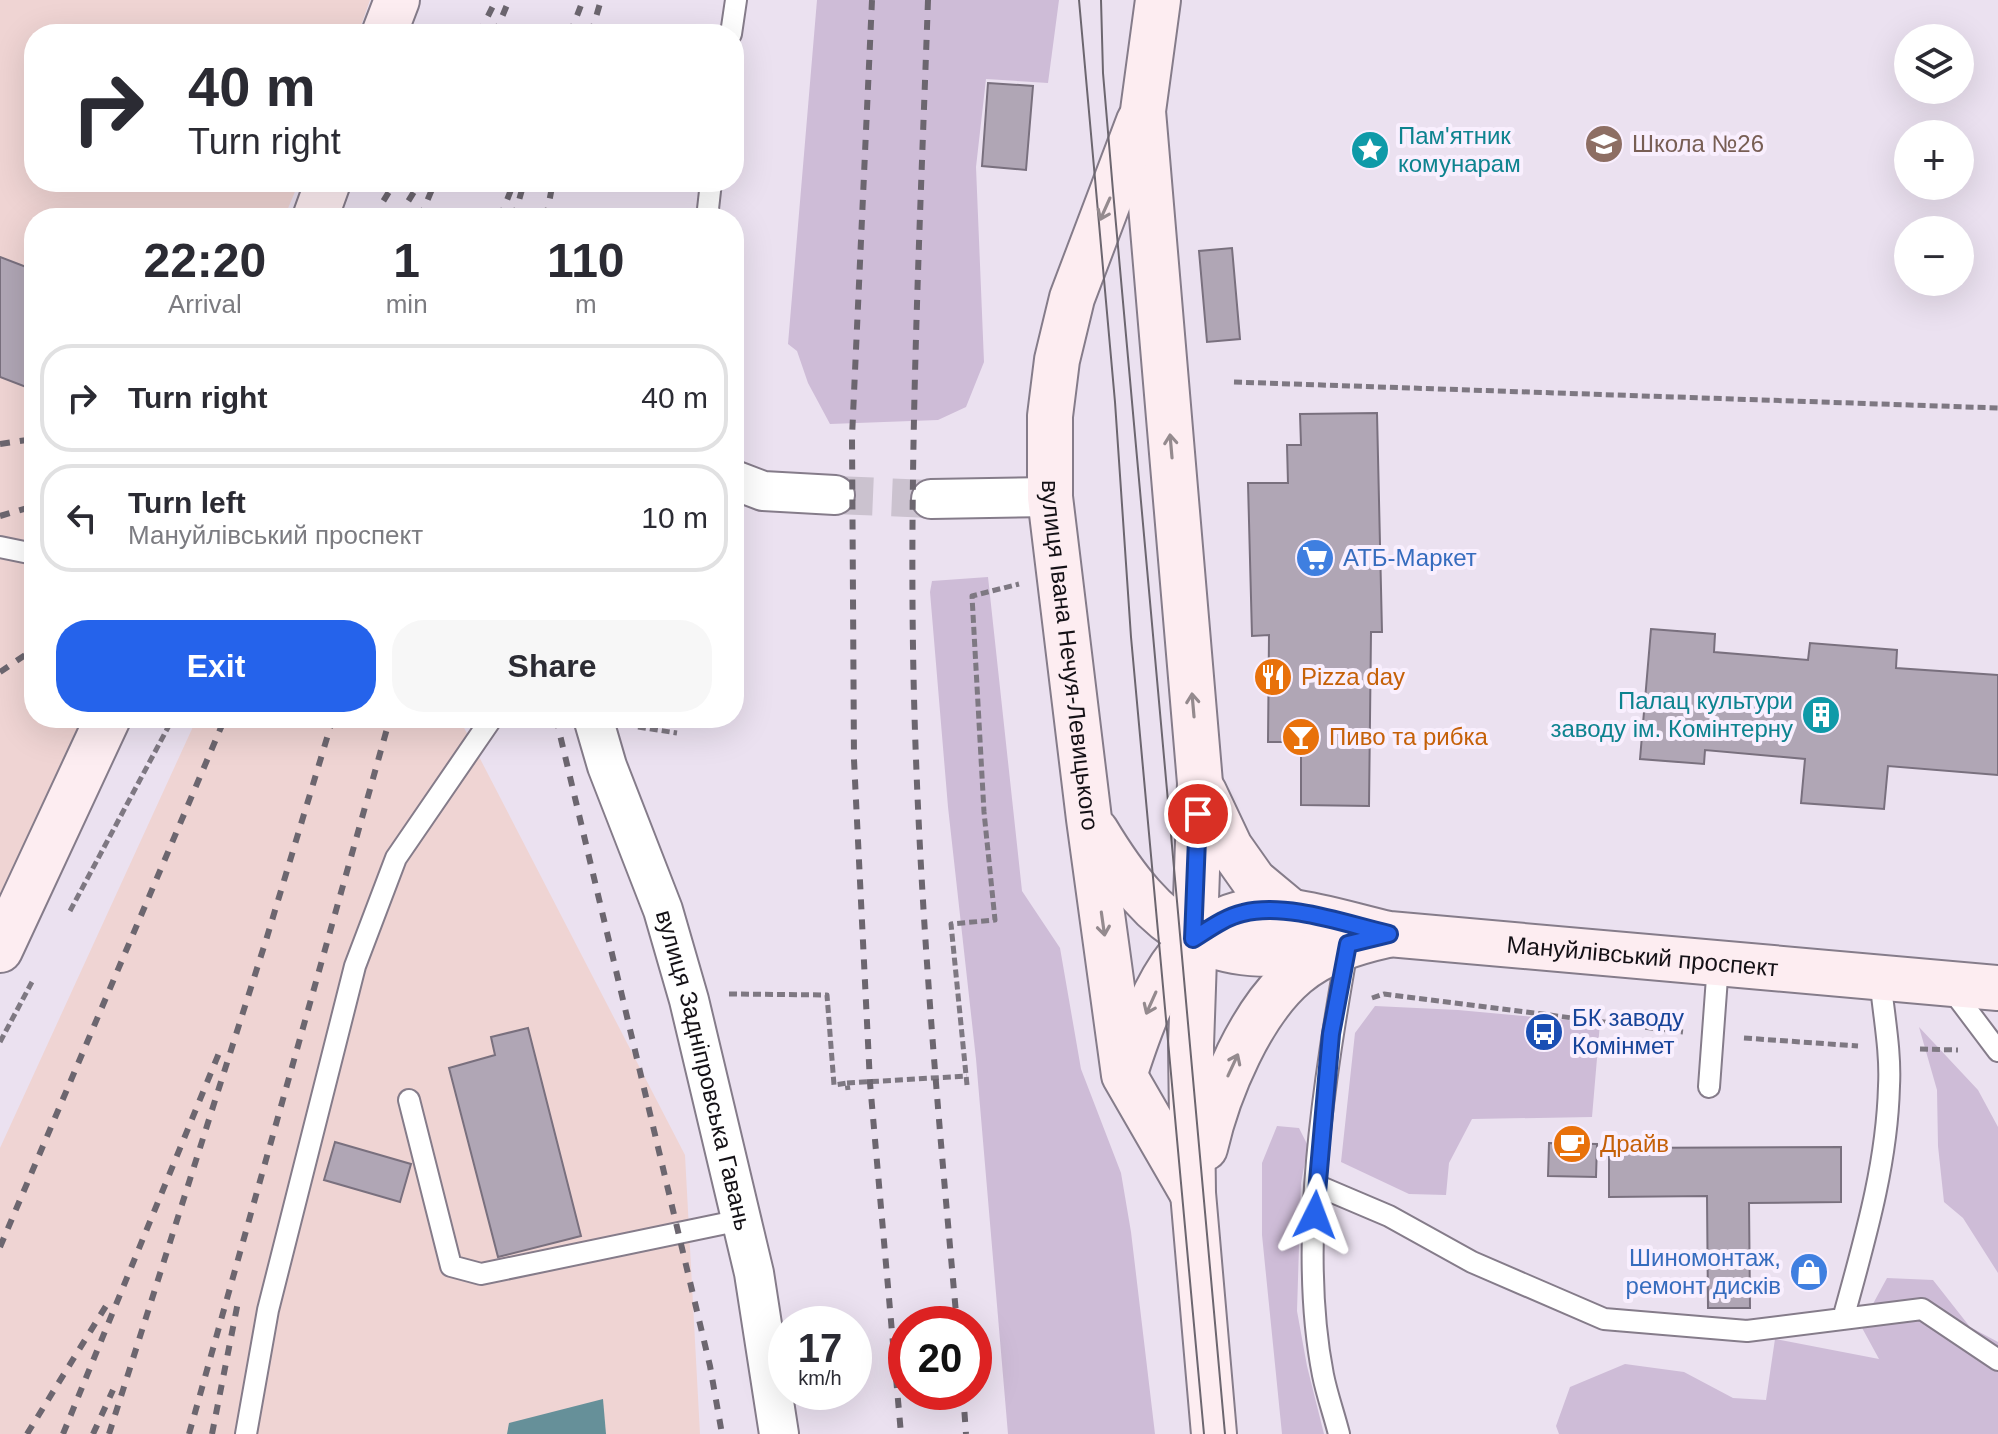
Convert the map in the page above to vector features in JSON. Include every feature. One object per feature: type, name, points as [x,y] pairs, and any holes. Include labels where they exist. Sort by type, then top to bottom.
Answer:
[{"type":"main road","points":[[388,24],[397,0]]},
{"type":"main road","name":"вулиця Івана Нечуя-Левицького","points":[[1158,0],[1143,111],[1200,783],[1191,1046],[1193,1193],[1214,1434]]},
{"type":"main road","name":"вулиця Івана Нечуя-Левицького","points":[[1143,111],[1098,224],[1068,314],[1057,360],[1050,416],[1050,497],[1124,1075],[1193,1193]]},
{"type":"main road","points":[[0,950],[103,728]]},
{"type":"main road","points":[[1200,783],[1230,847],[1254,881],[1290,911]]},
{"type":"main road","points":[[1089,819],[1121,873],[1157,912],[1193,939],[1262,955],[1297,954],[1368,939]]},
{"type":"main road","points":[[1124,1075],[1140,1027],[1163,976],[1193,939],[1216,924],[1243,913],[1290,911]]},
{"type":"main road","name":"Мануйлівський проспект","points":[[1290,911],[1368,939],[1880,976],[1998,988]]},
{"type":"main road","points":[[1193,1193],[1211,1120],[1233,1063],[1264,1012],[1297,973],[1368,939]]},
{"type":"street","points":[[744,484],[763,491],[835,495]]},
{"type":"street","points":[[931,499],[1050,497]]},
{"type":"street","name":"вулиця Задніпровська Гавань","points":[[596,728],[607,766],[663,910],[689,1000],[754,1273],[779,1434]]},
{"type":"lane","points":[[732,24],[736,0]]},
{"type":"lane","points":[[0,547],[24,552]]},
{"type":"lane","points":[[246,1434],[268,1310],[355,966],[396,858],[485,728]]},
{"type":"lane","points":[[1339,1434],[1323,1374],[1315,1307],[1316,1185],[1331,1034],[1368,939]]},
{"type":"lane","points":[[1709,1087],[1718,964]]},
{"type":"lane","points":[[1843,1319],[1885,1148],[1890,1084],[1880,976]]},
{"type":"lane","points":[[1946,983],[1998,1051]]},
{"type":"lane","points":[[409,1100],[451,1266],[481,1274],[741,1220]]},
{"type":"lane","points":[[1316,1185],[1389,1216],[1472,1262],[1604,1319],[1747,1331],[1922,1309],[1998,1360]]},
{"type":"path","points":[[1234,382],[1998,408]]},
{"type":"path","points":[[967,1085],[951,924],[995,920],[984,812],[972,596],[1023,583]]},
{"type":"path","points":[[68,915],[168,728]]},
{"type":"path","points":[[0,1042],[38,972]]},
{"type":"path","points":[[777,992],[827,995],[834,1085],[848,1087],[967,1076]]},
{"type":"shaded area","points":[[0,0],[370,0],[362,24],[24,24],[24,192],[295,192],[288,208],[24,208],[24,728],[95,728],[0,903]]},
{"type":"shaded area","points":[[817,0],[1059,0],[1048,83],[986,79],[976,167],[984,362],[966,407],[938,420],[830,424],[808,383],[797,351],[788,344]]},
{"type":"shaded area","points":[[988,577],[1022,891],[1060,948],[1081,1069],[1121,1173],[1155,1434],[1008,1434],[976,1059],[948,807],[930,592],[932,581]]},
{"type":"shaded area","points":[[192,728],[464,728],[685,1155],[700,1434],[0,1434],[0,1148]]},
{"type":"shaded area","points":[[1375,1006],[1600,1023],[1592,1117],[1472,1119],[1449,1163],[1446,1195],[1409,1194],[1341,1162],[1355,1033]]},
{"type":"shaded area","points":[[1919,1027],[1978,1090],[1998,1127],[1998,1273],[1963,1218],[1944,1202],[1938,1146],[1937,1090]]},
{"type":"shaded area","points":[[1277,1126],[1299,1128],[1308,1146],[1301,1183],[1297,1311],[1324,1434],[1282,1434],[1262,1235],[1262,1163]]},
{"type":"shaded area","points":[[1887,1278],[1933,1280],[1970,1327],[1998,1342],[1998,1434],[1559,1434],[1556,1426],[1570,1387],[1625,1364],[1684,1372],[1733,1398],[1766,1400],[1775,1339],[1879,1359],[1861,1326]]},
{"type":"water","points":[[603,1399],[606,1434],[507,1434],[509,1423]]},
{"type":"building","points":[[988,83],[1033,86],[1026,170],[982,166]]},
{"type":"building","points":[[1232,248],[1240,339],[1207,342],[1199,251]]},
{"type":"building","points":[[0,257],[24,266],[24,386],[0,377]]},
{"type":"building","name":"АТБ-Маркет","points":[[1377,413],[1382,632],[1371,632],[1369,806],[1301,805],[1301,742],[1268,742],[1269,635],[1252,636],[1248,483],[1288,483],[1287,445],[1301,445],[1300,414]]},
{"type":"building","name":"Палац культури заводу ім. Комінтерну","points":[[1651,629],[1715,634],[1714,652],[1808,660],[1810,643],[1897,650],[1896,668],[1998,675],[1998,775],[1888,766],[1884,809],[1801,803],[1805,759],[1705,750],[1704,764],[1640,759]]},
{"type":"building","points":[[528,1028],[581,1236],[498,1257],[449,1068],[495,1055],[491,1037]]},
{"type":"building","points":[[335,1142],[411,1164],[400,1202],[324,1180]]},
{"type":"building","points":[[1549,1143],[1597,1144],[1596,1177],[1548,1176]]},
{"type":"building","points":[[1841,1147],[1841,1202],[1749,1203],[1750,1308],[1708,1308],[1707,1196],[1609,1197],[1609,1148]]},
{"type":"tunnel","points":[[835,495],[931,499]]},
{"type":"tram line","points":[[1079,0],[1115,402],[1131,637],[1204,1434]]},
{"type":"tram line","points":[[1101,0],[1103,73],[1113,191],[1225,1434]]},
{"type":"railway","points":[[484,24],[496,0]]},
{"type":"railway","points":[[499,24],[509,0]]},
{"type":"railway","points":[[574,24],[583,0]]},
{"type":"railway","points":[[594,24],[601,0]]},
{"type":"railway","points":[[872,0],[852,437],[854,760],[870,1083],[901,1434]]},
{"type":"railway","points":[[928,0],[915,380],[913,664],[928,971],[955,1306]]},
{"type":"railway","points":[[379,208],[389,192]]},
{"type":"railway","points":[[404,208],[414,192]]},
{"type":"railway","points":[[424,208],[431,192]]},
{"type":"railway","points":[[504,208],[510,192]]},
{"type":"railway","points":[[517,208],[521,192]]},
{"type":"railway","points":[[548,208],[551,192]]},
{"type":"railway","points":[[0,444],[24,440]]},
{"type":"railway","points":[[0,516],[24,509]]},
{"type":"railway","points":[[0,672],[24,656]]},
{"type":"railway","points":[[0,1247],[221,728]]},
{"type":"railway","points":[[109,1434],[330,728]]},
{"type":"railway","points":[[189,1434],[387,728]]},
{"type":"railway","points":[[558,728],[710,1366],[722,1434]]},
{"type":"railway","points":[[63,1434],[219,1053]]},
{"type":"railway","points":[[27,1434],[109,1301]]},
{"type":"railway","points":[[212,1434],[238,1302]]},
{"type":"railway","points":[[93,1434],[113,1390]]},
{"type":"railway","points":[[964,1410],[966,1434]]},
{"type":"place","name":"Школа №26","points":[[1604,144]]},
{"type":"place","name":"Пам'ятник комунарам","points":[[1370,150]]},
{"type":"place","name":"АТБ-Маркет","points":[[1315,558]]},
{"type":"place","name":"Pizza day","points":[[1273,677]]},
{"type":"place","name":"Палац культури заводу ім. Комінтерну","points":[[1821,715]]},
{"type":"place","name":"Пиво та рибка","points":[[1301,737]]},
{"type":"place","name":"БК заводу Комінмет","points":[[1544,1032]]},
{"type":"place","name":"Драйв","points":[[1572,1144]]},
{"type":"place","name":"Шиномонтаж, ремонт дисків","points":[[1809,1272]]},
{"type":"route","points":[[1198,814],[1193,939],[1216,924],[1243,913],[1290,911],[1389,934],[1348,944],[1331,1034],[1315,1215]]}]
